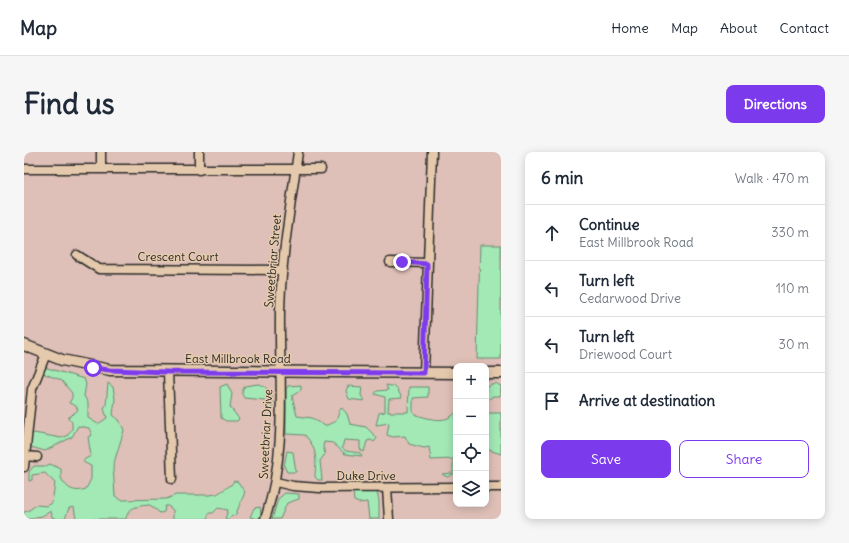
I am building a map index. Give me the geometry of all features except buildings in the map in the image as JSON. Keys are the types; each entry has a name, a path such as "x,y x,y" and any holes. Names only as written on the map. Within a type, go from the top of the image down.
{"main road":[{"name":"East Millbrook Road","path":"24,345 76,364 103,369 168,372 453,373"},
{"path":"489,373 501,373"}],"street":[{"path":"101,152 101,169"},
{"path":"199,152 199,170"},
{"name":"Sweetbriar Street","path":"280,372 280,311 283,270 298,152"},
{"path":"424,373 432,152"},
{"path":"24,169 321,169"},
{"name":"Crescent Court","path":"78,255 98,268 283,270"},
{"path":"390,262 427,264"},
{"path":"24,467 32,389 46,354"},
{"path":"168,372 172,479"},
{"name":"Sweetbriar Drive","path":"265,519 276,482 280,442 280,372"},
{"path":"25,456 37,457"},
{"name":"Duke Drive","path":"276,482 306,487 453,487"},
{"path":"489,487 501,487"},
{"path":"387,488 389,519"}],"green space":[{"path":"480,245 501,245 501,359 477,359"},
{"path":"44,367 84,379 86,384 84,396 88,403 88,418 98,424 107,418 104,408 106,405 108,383 113,387 115,399 113,415 119,420 124,430 113,466 115,496 121,500 166,499 176,495 217,494 231,485 234,481 238,482 245,492 235,516 232,515 229,519 225,519 228,510 218,508 213,513 209,513 207,519 173,519 173,510 168,506 165,506 164,512 160,513 150,505 138,506 132,509 129,511 126,519 76,519 74,507 69,508 65,519 57,519 52,517 51,511 42,516 35,517 34,519 24,519 24,512 36,505 47,506 52,503 55,483 45,473 32,475 32,480 29,481 29,472 34,466 46,466 50,464 61,469 61,478 63,482 71,489 78,491 86,489 91,479 91,466 83,462 91,456 88,437 92,435 89,428 78,426 72,437 45,451 31,447 31,436 34,433 61,438 67,436 72,429 72,422 68,418 78,410 76,406 69,403 72,398 72,393 61,380 45,374 42,370"},
{"path":"495,383 501,386 500,396 493,396 489,399 489,385"},
{"path":"227,384 232,394 230,407 239,419 237,421 226,421 221,418 220,387"},
{"path":"258,384 269,390 271,394 273,402 271,411 267,411 265,400 244,398 243,396 242,392 245,386"},
{"path":"301,385 301,390 292,396 297,416 312,418 325,426 336,421 341,407 347,414 350,424 366,427 377,438 374,442 371,440 367,441 364,452 360,449 360,441 344,440 342,448 346,451 360,453 362,456 345,454 333,443 324,442 323,447 325,454 320,461 322,480 318,480 315,477 315,454 309,440 305,435 286,434 286,389 288,386"},
{"path":"386,385 396,387 402,398 389,399 388,412 408,412 409,387 428,387 428,397 413,398 413,413 437,420 453,415 453,459 431,460 429,447 424,448 409,444 405,436 393,437 387,435 389,423 376,425 379,413 385,412 385,397 375,394 377,391 388,390"},
{"path":"348,386 362,387 361,395 364,401 349,399 346,391"},
{"path":"489,413 501,413 501,454 489,450"},
{"path":"287,451 293,452 296,472 287,472 284,466"},
{"path":"453,473 447,477 442,474"},
{"path":"370,490 377,492 379,501 379,519 369,519 367,502 359,503 354,501 353,492"},
{"path":"285,493 299,494 299,499 287,503 280,519 272,519 278,499"},
{"path":"260,507 261,515 258,519 250,517 254,508"}],"route":[{"path":"93,368 168,372 424,373 427,264 402,262"}]}
